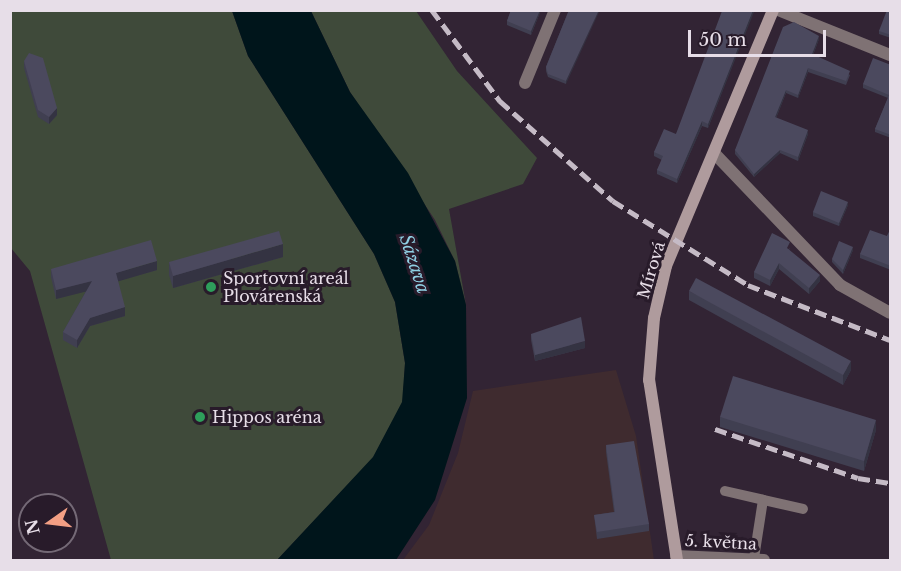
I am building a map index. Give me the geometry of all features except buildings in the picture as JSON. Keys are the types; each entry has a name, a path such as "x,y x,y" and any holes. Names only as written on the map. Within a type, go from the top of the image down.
{"street":[{"path":"525,83 555,10"},
{"name":"Mírová","path":"677,558 649,380 650,346 666,266 715,154 772,10"},
{"path":"778,10 891,56"},
{"path":"715,154 840,285 891,313"},
{"name":"5. května","path":"677,558 759,560"}],"lane":[{"path":"725,491 803,509"},
{"path":"759,560 763,500"}],"shaded area":[{"path":"616,370 636,436 654,560 403,560 429,525 458,453 473,391"}],"green space":[{"name":"Sportovní areál Plovárenská","path":"10,11 232,11 248,56 374,254 395,302 405,363 403,402 373,458 277,560 111,560 30,271 11,248"},
{"path":"311,11 416,11 457,71 537,158 523,184 449,209 466,305 455,261 435,220 350,92"}],"water":[{"name":"Sázava","path":"232,11 311,11 350,92 408,173 455,261 466,305 467,398 435,500 396,560 277,560 373,457 402,402 405,363 395,302 374,254 248,56"}],"railway":[{"path":"432,10 500,101 613,201 748,285 890,340"},
{"path":"715,429 858,478 890,483"}],"place":[{"name":"Sportovní areál Plovárenská","path":"211,287"},
{"name":"Hippos aréna","path":"200,417"}]}
